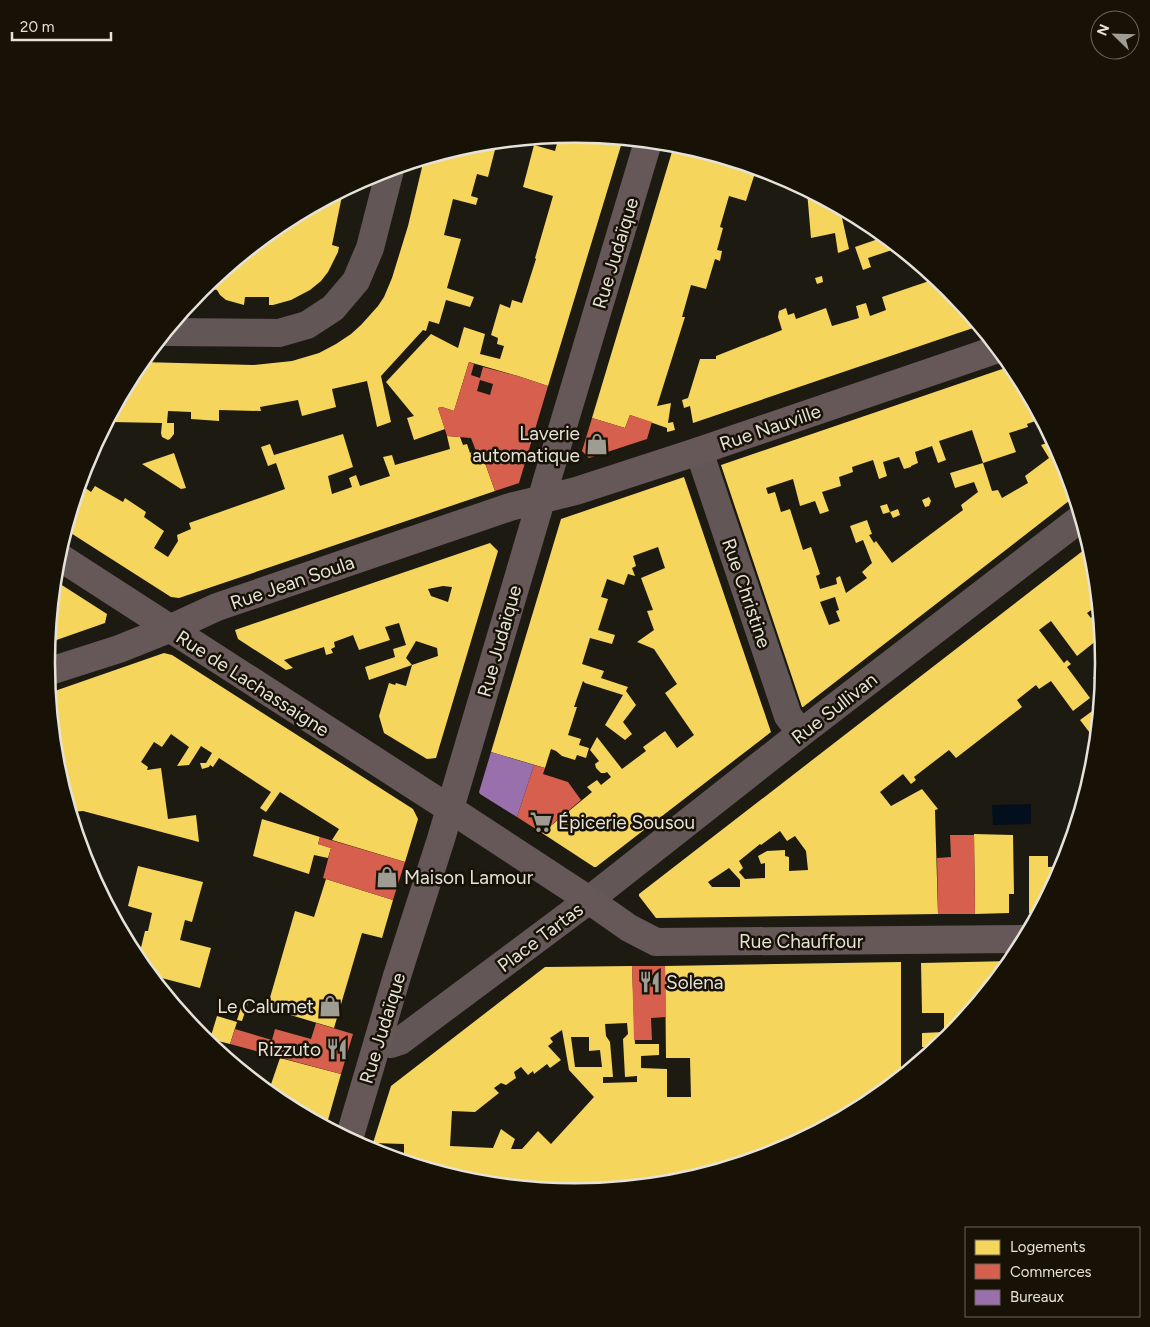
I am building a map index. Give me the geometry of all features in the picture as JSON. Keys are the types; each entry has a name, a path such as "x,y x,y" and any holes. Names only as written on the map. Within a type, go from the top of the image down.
{"street":[{"name":"Rue Judaïque","path":"351,1133 450,809 646,148"},
{"path":"175,332 279,333 308,325 333,308 356,281 370,248 388,179"},
{"name":"Rue Nauville","path":"541,500 576,491 699,451 991,351"},
{"name":"Rue Christine","path":"699,451 788,716 801,733"},
{"name":"Rue Jean Soula","path":"55,669 119,649 218,607 501,510 541,500"},
{"name":"Rue Sullivan","path":"589,900 801,733 1075,523"},
{"name":"Rue de Lachassaigne","path":"65,561 450,809"},
{"name":"Place Tartas","path":"378,1041 391,1044 400,1041 589,900 450,809"},
{"name":"Rue Chauffour","path":"589,900 629,928 656,942 1015,939"}],"water":[{"path":"1031,804 1031,824 993,825 992,805"}],"building: Logements":[{"path":"575,143 621,146 548,386 469,362 454,411 442,407 438,408 445,429 414,440 407,418 414,416 386,382 431,334 458,348 464,327 485,334 480,354 500,359 504,346 497,344 498,338 491,335 500,304 510,308 512,300 522,303 553,196 523,187 534,146 555,151 557,144"},
{"path":"495,150 488,177 477,174 471,196 478,198 476,205 453,199 444,235 461,239 447,288 474,297 470,307 446,300 439,324 429,321 426,331 423,330 381,376 391,422 377,427 367,381 332,389 336,407 302,416 298,400 260,407 261,411 219,410 219,421 191,419 191,412 168,411 167,423 174,423 174,434 168,440 162,437 162,423 115,422 125,403 152,362 253,365 292,361 319,353 351,334 378,306 384,297 408,226 422,167 474,153"},
{"path":"672,152 710,161 754,176 746,201 729,196 720,227 723,228 717,250 722,251 720,261 715,259 706,289 691,285 682,317 685,317 657,406 671,403 668,423 673,422 675,430 667,432 667,428 630,415 625,428 592,418"},
{"path":"808,198 842,217 849,249 838,253 835,233 811,238"},
{"path":"341,199 332,245 339,247 338,252 328,272 310,290 291,300 273,305 269,305 269,297 245,297 244,305 226,300 214,289 258,251 286,231"},
{"path":"876,240 891,250 868,258 871,267 863,270 855,247"},
{"path":"822,276 823,282 817,284 815,278"},
{"path":"927,282 972,328 693,423 690,406 684,408 682,400 688,398 700,359 716,359 716,356 782,330 778,317 779,311 786,308 788,315 794,313 796,319 826,308 832,326 859,318 856,306 866,303 870,316 886,310 882,297"},
{"path":"1003,369 1034,421 1027,424 1028,427 1009,433 1016,452 983,463 992,491 998,490 1002,498 1028,483 1025,476 1049,458 1041,445 1045,444 1069,501 802,707 721,465","holes":["972,430 983,463 950,473 955,488 974,482 978,492 961,505 963,510 892,563 876,541 874,543 869,535 872,534 867,520 850,526 856,543 863,540 872,563 862,572 867,578 846,593 840,576 836,578 837,584 820,589 816,576 820,574 811,547 803,550 790,509 781,512 775,492 768,494 766,488 793,479 800,506 815,501 820,514 829,511 822,492 841,486 839,477 853,472 852,467 873,460 879,479 887,476 883,462 899,457 904,469 911,467 918,463 915,452 932,446 938,463 946,460 939,441","835,597 839,610 836,611 840,621 829,625 820,602"]},
{"path":"343,434 353,467 328,476 332,494 352,487 349,478 356,475 360,486 390,476 383,457 392,455 395,465 450,449 447,436 460,437 463,445 467,444 470,453 480,449 495,491 179,598 171,597 72,534 86,488 91,492 95,486 123,502 125,498 146,512 144,517 164,531 154,548 168,557 178,541 177,535 191,529 189,523 285,489 276,463 268,466 261,447 270,444 274,455"},
{"path":"174,453 186,488 181,489 142,464"},
{"path":"684,477 771,732 594,867 542,833 592,792 587,787 597,780 601,785 611,777 607,772 601,773 596,768 595,764 599,761 590,750 597,737 622,769 646,751 643,747 665,731 677,748 694,735 665,693 677,684 654,649 637,642 654,630 647,611 653,610 641,578 665,568 658,547 633,556 636,566 632,568 635,576 628,574 624,585 607,579 601,597 608,599 598,630 615,635 612,644 590,638 582,664 604,671 601,678 628,687 626,691 636,705 623,722 632,734 625,740 605,725 623,695 583,681 574,707 577,707 568,735 581,739 579,745 589,748 586,758 577,755 575,760 562,756 551,749 545,768 491,752 561,519"},
{"path":"929,497 931,501 929,506 925,507 922,500"},
{"path":"887,504 890,512 883,514 880,506"},
{"path":"898,509 900,515 893,518 890,512"},
{"path":"490,543 498,551 436,758 427,759 384,733 379,716 389,683 406,686 412,665 369,680 365,667 395,657 393,649 406,645 399,623 385,627 390,640 359,650 353,635 334,642 335,647 331,649 333,653 326,655 324,647 284,660 293,668 286,670 238,639 235,630","holes":["443,586 452,587 448,602 431,596 428,589","416,641 437,648 438,656 412,665 406,658"]},
{"path":"1082,551 1092,609 1087,613 1091,618 1093,616 1094,642 1077,656 1051,621 1039,630 1064,663 1067,660 1071,664 1067,667 1090,698 1073,711 1051,681 1039,689 1036,685 1017,700 1022,707 956,758 949,750 914,777 916,780 911,784 903,774 880,792 891,806 922,789 938,809 935,810 938,914 656,918 639,894","holes":["780,831 787,841 795,836 806,851 808,870 789,871 789,857 785,856 785,850 767,851 758,856 761,864 765,863 765,878 745,879 739,872 743,868 739,861","729,868 740,880 740,887 712,887 708,882"]},
{"path":"61,585 107,614 105,623 56,640"},
{"path":"164,653 172,655 413,809 418,819 405,862 332,840 339,829 280,792 266,812 260,808 271,792 219,758 213,767 210,765 202,769 200,763 206,763 212,753 201,746 189,765 177,766 189,747 171,734 162,747 154,742 141,762 148,767 147,770 161,768 168,819 196,815 199,842 83,811 77,811 65,765 59,731 56,691"},
{"path":"1093,711 1091,734 1080,720"},
{"path":"262,819 320,837 318,844 331,848 328,858 314,855 309,874 253,856"},
{"path":"974,834 1013,835 1014,894 1009,894 1009,913 975,914"},
{"path":"1029,856 1048,856 1048,867 1053,867 1029,913"},
{"path":"138,866 203,882 192,922 185,920 180,940 211,948 200,988 160,978 141,948 145,931 148,931 152,913 128,906"},
{"path":"326,879 393,900 382,938 362,933 334,1028 267,1008 295,911 314,917"},
{"path":"1001,961 988,980 944,1030 944,1013 922,1013 921,963"},
{"path":"901,962 901,1068 864,1096 835,1114 774,1144 742,1156 676,1174 643,1179 575,1184 507,1179 474,1174 404,1154 404,1144 373,1143 391,1086 545,967 632,966 635,1044 659,1044 659,1055 641,1056 641,1068 667,1069 667,1097 691,1097 690,1058 666,1058 665,966","holes":["627,1023 628,1034 623,1039 625,1077 637,1076 637,1082 603,1083 603,1077 613,1077 610,1042 606,1036 605,1024","562,1030 569,1070 594,1097 551,1144 538,1131 522,1149 511,1149 515,1139 501,1129 493,1148 450,1146 452,1111 475,1112 499,1093 494,1088 501,1083 506,1085 516,1078 514,1072 521,1067 528,1075 533,1071 534,1074 547,1064 550,1068 561,1060 548,1046 553,1042 550,1038","571,1037 589,1037 589,1051 600,1050 602,1067 575,1067"]},
{"path":"243,1001 248,1003 242,1021 237,1020"},
{"path":"217,1016 237,1022 230,1044 218,1041 211,1035"},
{"path":"942,1032 926,1047 922,1047 922,1033"},
{"path":"280,1058 341,1074 328,1121 271,1085"}],"building: Commerces":[{"path":"469,362 474,364 471,375 480,378 483,367 548,386 519,483 495,491 480,449 476,451 471,438 447,436 438,408 442,407 454,411","holes":["480,380 493,384 490,395 477,391"]},
{"path":"630,415 652,422 647,439 589,458 582,451 592,418 625,428"},
{"path":"534,765 545,768 543,774 568,782 581,800 542,833 517,817"},
{"path":"950,835 974,835 975,914 938,914 937,858 951,857"},
{"path":"320,837 405,862 393,900 323,878 331,848 318,844"},
{"path":"632,966 665,966 666,1017 651,1018 652,1040 634,1040"},
{"path":"316,1023 353,1034 341,1074 230,1044 235,1029 272,1040 275,1029 311,1039"}],"building: Bureaux":[{"path":"491,752 534,765 517,817 479,792"}],"place":[{"name":"Laverie automatique","path":"597,444"},
{"name":"Épicerie Sousou","path":"541,822"},
{"name":"Maison Lamour","path":"387,877"},
{"name":"Solena","path":"650,982"},
{"name":"Le Calumet","path":"330,1006"},
{"name":"Rizzuto","path":"337,1049"}]}
